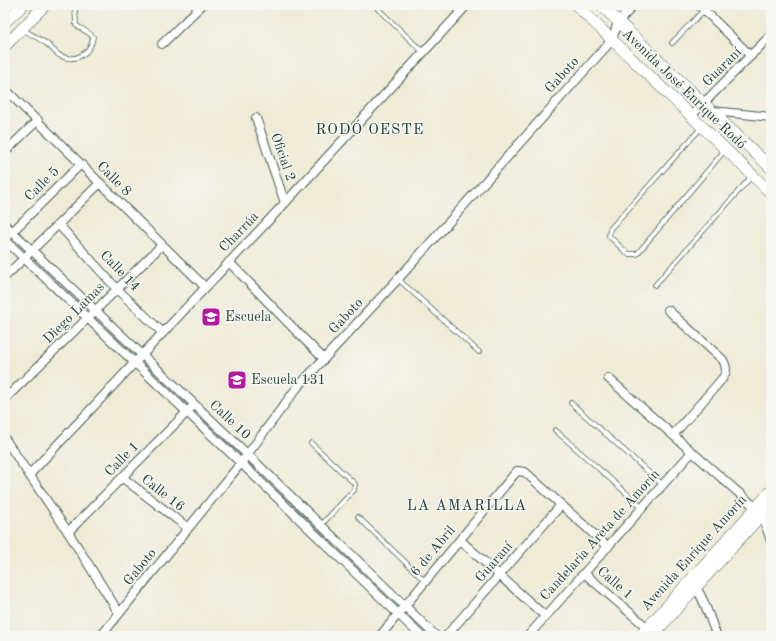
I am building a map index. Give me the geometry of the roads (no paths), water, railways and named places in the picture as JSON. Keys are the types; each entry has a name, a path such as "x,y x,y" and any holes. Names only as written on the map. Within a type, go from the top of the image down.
{"street":[{"path":"7,17 23,5"},
{"path":"5,46 45,5"},
{"path":"162,44 202,5"},
{"name":"Charrúa","path":"28,475 135,364 467,5"},
{"name":"Avenida José Enrique Rodó","path":"576,5 771,194"},
{"name":"Avenida José Enrique Rodó","path":"601,5 771,168"},
{"path":"618,22 634,5"},
{"path":"702,8 751,56"},
{"name":"Gaboto","path":"101,636 241,463 296,389 398,279 612,40 618,22"},
{"name":"Guaraní","path":"691,116 771,35"},
{"name":"Calle 8","path":"5,89 205,287"},
{"path":"713,111 771,117"},
{"name":"Oficial 2","path":"256,118 285,203"},
{"path":"5,152 38,120"},
{"name":"Calle 5","path":"5,240 81,164"},
{"path":"5,277 59,226 100,184"},
{"name":"Calle 10","path":"5,225 247,454 404,607 436,636"},
{"name":"Calle 14","path":"59,226 117,289 163,333"},
{"name":"Calle 10","path":"5,240 421,636"},
{"name":"Diego Lamas","path":"5,399 162,245"},
{"path":"229,262 324,359"},
{"path":"668,310 723,360 726,366 726,373 722,379 673,435"},
{"path":"608,378 759,511 771,541"},
{"name":"Calle 1","path":"68,532 123,478 194,404"},
{"path":"5,439 68,532 119,613"},
{"name":"Candelaria Areta de Amorín","path":"528,636 692,452"},
{"name":"6 de Abril","path":"380,636 517,470 525,472 561,505"},
{"name":"Calle 16","path":"123,478 188,528"},
{"name":"Avenida Enrique Amorín","path":"640,636 651,632 759,511 771,491"},
{"name":"Avenida Enrique Amorín","path":"759,511 771,504"},
{"path":"561,505 608,547"},
{"name":"Guaraní","path":"446,636 561,505"},
{"path":"460,540 545,616"},
{"name":"Calle 1","path":"584,573 651,632"},
{"path":"693,585 717,636"}],"lane":[{"path":"22,29 46,43 60,56 70,58 83,55 92,44 92,37 88,32 76,25 75,5"},
{"path":"672,44 702,8"},
{"path":"378,9 424,53"},
{"path":"702,127 610,229 609,236 614,241 628,254 637,254 726,150"},
{"path":"655,285 752,175"},
{"path":"398,279 479,352"},
{"path":"571,403 663,485"},
{"path":"555,430 642,508"},
{"path":"311,443 355,484 354,490 321,525"},
{"path":"358,517 425,582"}],"place":[{"name":"Escuela","path":"211,317"},
{"name":"Escuela 131","path":"237,380"}],"district":[{"name":"RODÓ OESTE","path":"370,130"},
{"name":"LA AMARILLA","path":"467,506"}]}
